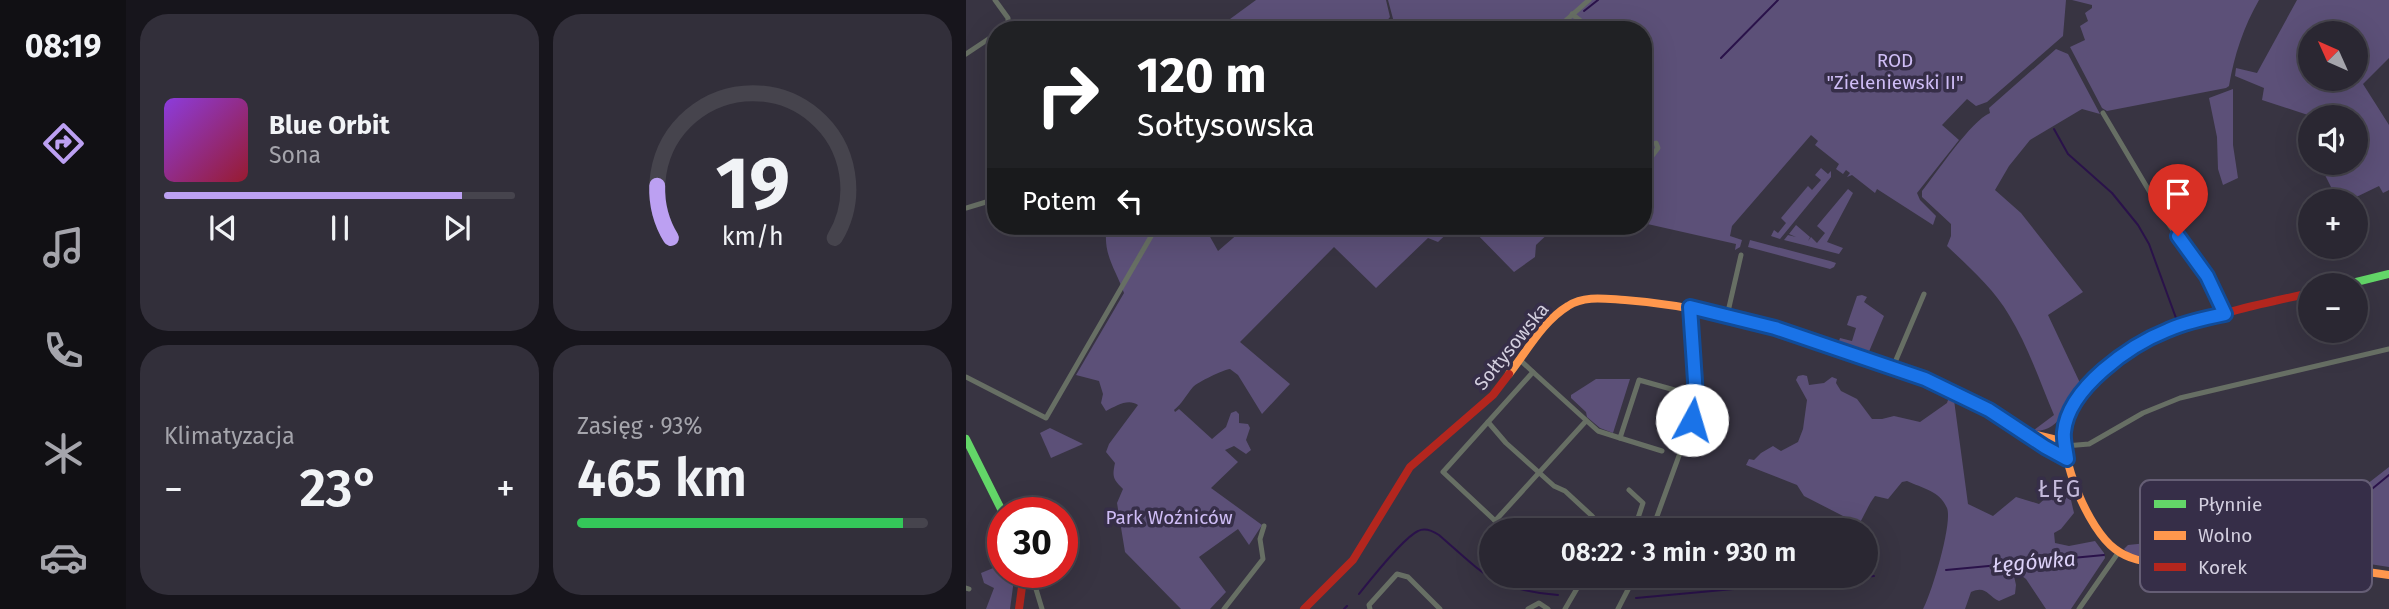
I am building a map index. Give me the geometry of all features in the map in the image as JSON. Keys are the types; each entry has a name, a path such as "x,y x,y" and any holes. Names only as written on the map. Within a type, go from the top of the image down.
{"street":[{"path":"995,0 1009,21"},
{"path":"1565,21 1589,0"},
{"path":"1572,14 1581,21"},
{"path":"966,54 987,40"},
{"path":"2103,113 2171,226 2207,276 2225,314"},
{"path":"1652,154 1658,147 1656,143"},
{"path":"966,208 987,201"},
{"path":"966,377 1046,418 1152,235"},
{"path":"1727,316 1741,255"},
{"path":"2368,279 2389,274"},
{"path":"1894,367 1924,294"},
{"path":"2140,561 2118,553 2103,540 2090,520 2067,459 2064,434 2066,423 2084,389 2102,371 2133,348 2166,330 2200,319 2298,296"},
{"name":"Sołtysowska","path":"1304,609 1353,560 1410,467 1480,409 1552,317 1579,300 1606,297 1690,307 1775,328 1894,367 1964,396 2067,459"},
{"path":"1656,518 1692,420 1696,396 1690,307"},
{"path":"2065,446 2079,447 2099,440 2143,413 2179,398 2389,349"},
{"path":"1519,359 1598,431 1662,451"},
{"path":"1491,518 1443,472 1533,372"},
{"path":"1620,438 1639,380 1696,396"},
{"path":"1497,518 1586,421"},
{"path":"1488,422 1506,443 1594,518"},
{"path":"2047,437 2066,423"},
{"name":"Sołtysowska","path":"2022,431 2058,440 2065,446"},
{"path":"966,439 995,497"},
{"path":"1629,490 1643,503 1638,518"},
{"path":"1224,609 1263,559 1260,544 1264,526"},
{"path":"2079,609 2118,553"},
{"path":"1370,609 1369,605 1396,575 1408,577 1440,609"},
{"path":"1019,609 1022,588"},
{"path":"1035,588 1042,609"},
{"path":"1565,609 1577,588"},
{"path":"1618,609 1629,588"},
{"path":"1528,609 1539,603 1548,609"}],"green space":[{"path":"1256,0 1386,0 1390,17 1387,21 1227,21"},
{"name":"ROD \"Zieleniewski II\"","path":"1388,0 2066,0 2063,36 1987,102 1976,106 1967,99 1942,125 1959,140 1917,193 1920,200 1936,216 1933,225 1877,189 1875,193 1852,175 1847,177 1850,173 1846,170 1843,174 1836,169 1839,164 1815,145 1818,141 1811,135 1732,226 1730,236 1742,240 1740,247 1735,250 1736,244 1652,225 1652,21 1394,21"},
{"path":"2072,0 2259,0 2240,41 2229,86 2107,111 2102,108 2070,47 2085,40 2080,26 2088,21 2085,13 2092,5"},
{"path":"2297,0 2389,0 2389,58 2368,79 2368,21 2298,21 2298,91 2367,91 2389,125 2389,190 2383,193 2379,186 2368,191 2368,189 2332,189 2325,175 2368,175 2368,105 2298,105 2298,112 2262,100 2264,88 2235,76 2236,68 2257,73"},
{"path":"2056,49 2068,54 2100,114 2082,109 2030,140 2009,166 1995,190 2021,213 2083,292 2048,315 2081,385 2058,421 2036,431 2034,430 2054,415 2022,339 1996,296 1947,246 1951,236 1951,224 1922,197 1922,191 1964,136 1990,113 1989,108"},
{"path":"2233,89 2233,145 2238,178 2223,185 2218,169 2217,137 2209,98"},
{"path":"1821,168 1828,174 1831,171 1831,177 1780,239 1771,236 1774,230 1778,233 1786,223 1781,218 1808,186 1812,190 1821,180 1815,175"},
{"path":"1848,189 1853,193 1827,242 1843,248 1839,254 1784,240 1788,235 1796,237 1789,234 1796,225 1810,237 1808,241 1811,237 1817,243 1825,233 1817,226"},
{"name":"Park Woźniców","path":"1209,235 1218,251 1237,235 1445,235 1438,242 1428,238 1376,288 1334,247 1240,342 1290,384 1262,414 1238,375 1230,369 1196,385 1174,410 1175,412 1179,409 1212,439 1226,427 1231,413 1236,411 1239,414 1239,423 1248,424 1250,428 1246,440 1251,450 1246,454 1234,446 1225,450 1238,462 1211,488 1262,525 1249,545 1238,529 1199,557 1226,592 1210,609 1181,609 1125,552 1117,503 1123,489 1114,477 1115,463 1106,452 1138,405 1126,403 1106,411 1101,403 1103,394 1099,381 1076,375 1124,293 1110,260 1106,236"},
{"path":"1478,235 1547,235 1536,245 1535,257 1514,272"},
{"path":"1750,240 1836,263 1830,269 1748,247"},
{"path":"1857,296 1867,297 1864,302 1884,316 1868,354 1838,344 1840,338 1852,341 1856,328 1847,325"},
{"path":"1798,376 1807,376 1809,385 1824,383 1832,377 1837,379 1836,383 1841,391 1857,399 1872,419 1894,416 1920,422 1947,403 1949,397 1954,400 1968,504 1993,516 2016,497 2039,504 2050,494 2061,504 2066,497 2071,500 2074,513 2061,529 2054,533 2055,543 2069,546 2095,541 2104,553 2105,558 2071,609 2046,609 2026,579 2018,573 2014,576 2015,594 1999,601 1984,590 1976,590 1971,592 1965,609 1923,609 1936,575 1947,528 1947,508 1940,498 1924,488 1907,481 1902,482 1888,499 1875,496 1862,518 1845,518 1804,496 1797,485 1746,465 1749,459 1754,460 1773,446 1781,451 1798,442 1803,429 1807,400 1796,380"},
{"path":"1596,379 1630,379 1613,433 1600,428 1571,398 1571,395"},
{"path":"1050,428 1083,444 1051,458 1040,433"},
{"path":"2389,467 2389,567 2372,564 2372,480"},
{"path":"2140,544 2140,557 2124,549 2128,545"},
{"path":"987,571 987,584 984,583 981,573"},
{"path":"994,588 1013,588 1010,609 986,609"}],"waterway":[{"path":"1584,11 1598,0"},
{"path":"1721,58 1778,0"},
{"path":"2054,129 2068,154 2112,193 2138,225 2149,244 2176,318"},
{"name":"Łęgówka","path":"2372,489 2389,475"},
{"name":"Łęgówka","path":"1359,594 1404,542 1423,529 1439,535 1480,570 1504,584 1558,595"},
{"name":"Łęgówka","path":"1946,570 2104,555"},
{"name":"Łęgówka","path":"1636,598 1744,588"},
{"name":"Łęgówka","path":"1344,609 1347,606"}],"traffic: fast":[{"path":"2368,279 2389,274"},
{"path":"1838,349 1950,389 2067,459"},
{"path":"966,439 995,497"}],"traffic: slow":[{"path":"1509,374 1536,337 1559,312 1588,299 1653,303 1706,312 1838,349"},
{"path":"2065,426 2066,456 2086,510 2095,526 2115,549 2140,560"},
{"path":"2029,433 2057,440 2065,446"},
{"path":"2372,573 2389,575"}],"traffic: jam":[{"path":"2065,426 2079,397 2090,385 2149,342 2200,321 2298,296"},
{"path":"1304,609 1353,560 1410,467 1493,395 1509,374"},
{"path":"1019,609 1022,588"}],"district":[{"name":"ŁĘG","path":"2060,489"}],"route":[{"path":"1692,420 1696,396 1690,307 1775,328 1925,379 1989,410 2050,451 2067,459 2064,434 2070,412 2084,389 2102,371 2133,348 2166,330 2225,314 2207,276 2178,236"}]}
